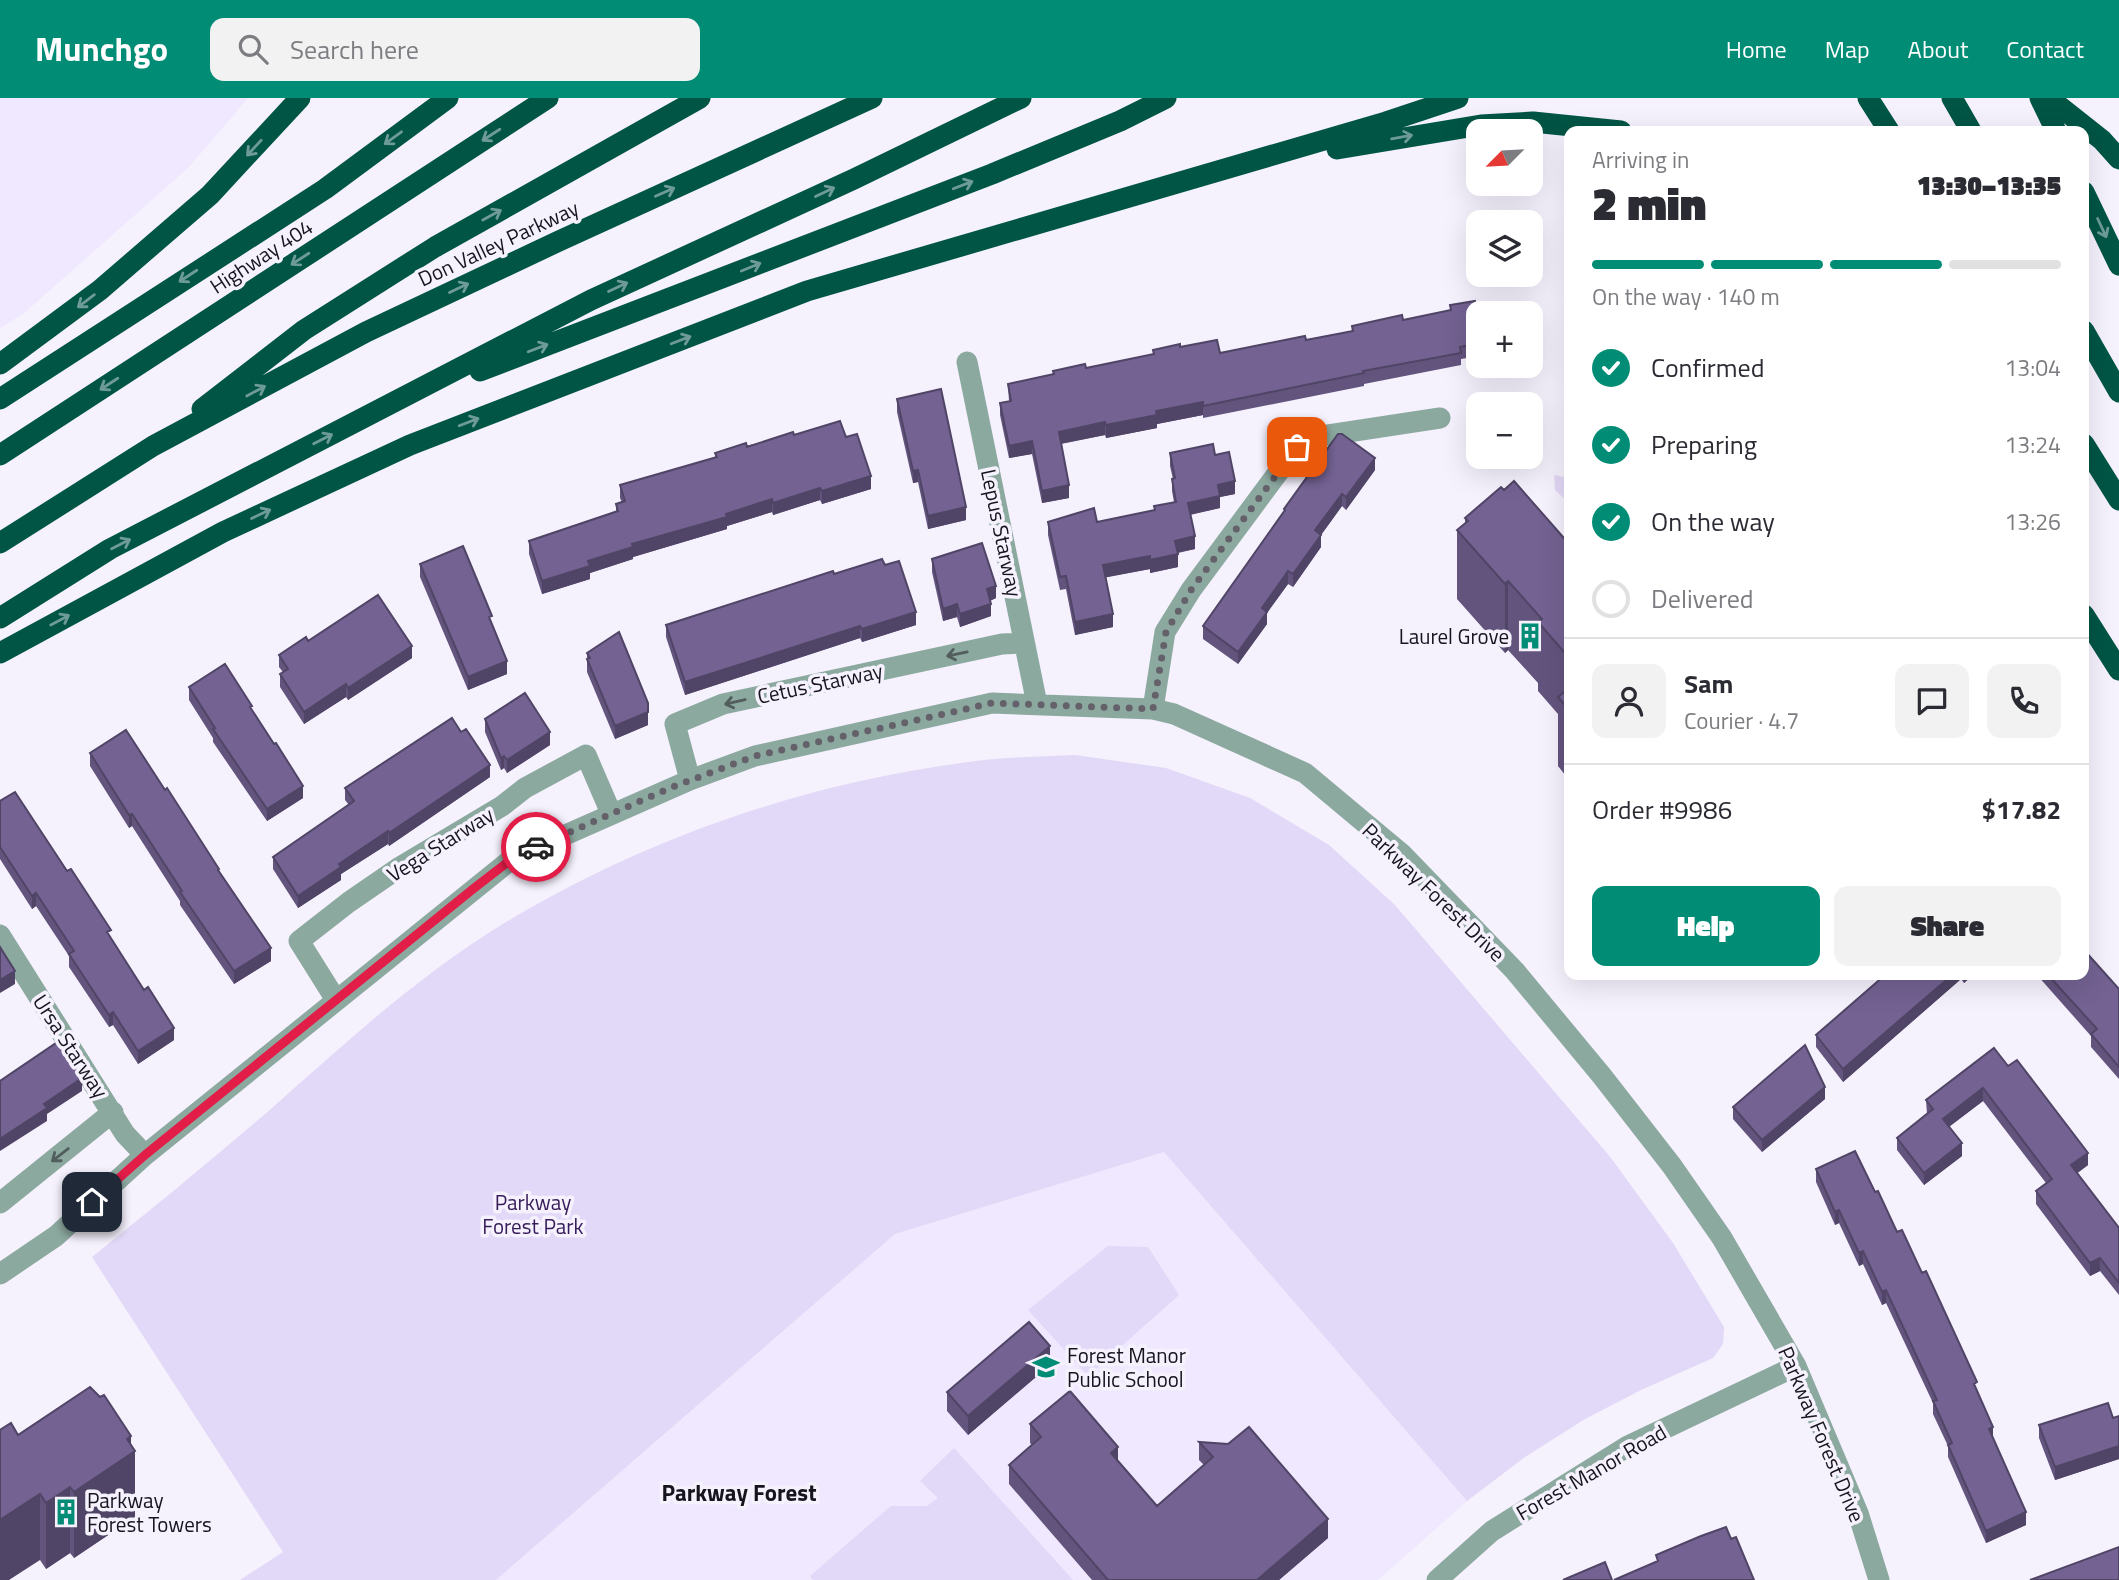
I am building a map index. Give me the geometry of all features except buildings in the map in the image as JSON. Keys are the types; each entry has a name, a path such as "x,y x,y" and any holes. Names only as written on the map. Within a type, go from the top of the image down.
{"highway":[{"path":"0,364 100,290 210,195 300,98"},
{"name":"Highway 404","path":"0,399 325,189 448,98"},
{"name":"Highway 404","path":"0,455 548,98"},
{"path":"0,543 153,446 304,330 435,247 700,98"},
{"name":"Don Valley Parkway","path":"153,446 366,332 872,98"},
{"path":"0,618 110,549 591,300 854,179 1021,98"},
{"path":"383,407 992,174 1119,121 1166,98"},
{"path":"0,653 223,532 410,445 807,291 1386,122 1458,98"},
{"path":"1868,98 1886,126"},
{"path":"1952,98 1968,126"},
{"path":"2040,98 2054,126"},
{"path":"2049,98 2084,126"},
{"path":"1215,172 1398,137 1481,125 1533,122 1572,126"},
{"path":"2089,130 2119,159"},
{"path":"2089,202 2119,265"},
{"path":"2089,340 2119,392"},
{"path":"2089,452 2119,500"},
{"path":"2089,623 2119,670"}],"street":[{"name":"Lepus Starway","path":"967,362 1037,704"},
{"path":"1153,709 1166,632 1191,590 1297,447 1315,437 1440,418"},
{"name":"Cetus Starway","path":"690,780 675,724 723,704 1002,644 1024,643"},
{"name":"Parkway Forest Drive","path":"0,1273 56,1236 145,1155 513,858 611,813 755,756 992,703 1153,709 1174,714 1305,773 1402,854 1515,971 1648,1136 1722,1238 1796,1366 1858,1513 1878,1580"},
{"name":"Vega Starway","path":"336,1000 299,940 400,867 502,806 525,788 586,755 611,813"},
{"name":"Ursa Starway","path":"0,935 125,1134 145,1155"},
{"path":"0,1203 113,1112"},
{"name":"Forest Manor Road","path":"1437,1580 1492,1531 1628,1446 1796,1366"}],"shaded area":[{"path":"0,98 248,98 189,167 23,314 0,328"},
{"name":"Forest Manor Public School","path":"1164,1152 1467,1501 1378,1580 496,1580 895,1234"}],"green space":[{"path":"1554,475 1564,477 1564,498 1555,490"},
{"name":"Parkway Forest Park","path":"1075,755 1166,768 1250,798 1329,845 1395,905 1611,1158 1673,1243 1724,1327 1723,1344 1713,1358 1585,1419 1525,1457 1467,1501 1164,1152 895,1234 496,1580 240,1580 283,1552 92,1257 228,1146 409,990 498,927 552,896 663,843 780,802 900,773 961,763"},
{"path":"1108,1246 1148,1247 1179,1295 1088,1376 1028,1310"},
{"path":"954,1448 1073,1580 813,1580 810,1576 891,1506 927,1506 938,1498 920,1481"}],"way so far":[{"path":"536,847 670,788 755,756 992,703 1153,709 1160,654 1166,632 1191,590 1297,447"}],"place":[{"name":"Laurel Grove","path":"1530,636"},
{"name":"Forest Manor Public School","path":"1046,1367"},
{"name":"Parkway Forest Towers","path":"66,1512"}],"district":[{"name":"Parkway Forest","path":"739,1492"}],"route":[{"path":"92,1202 145,1155 473,889 513,858 536,847"}]}
